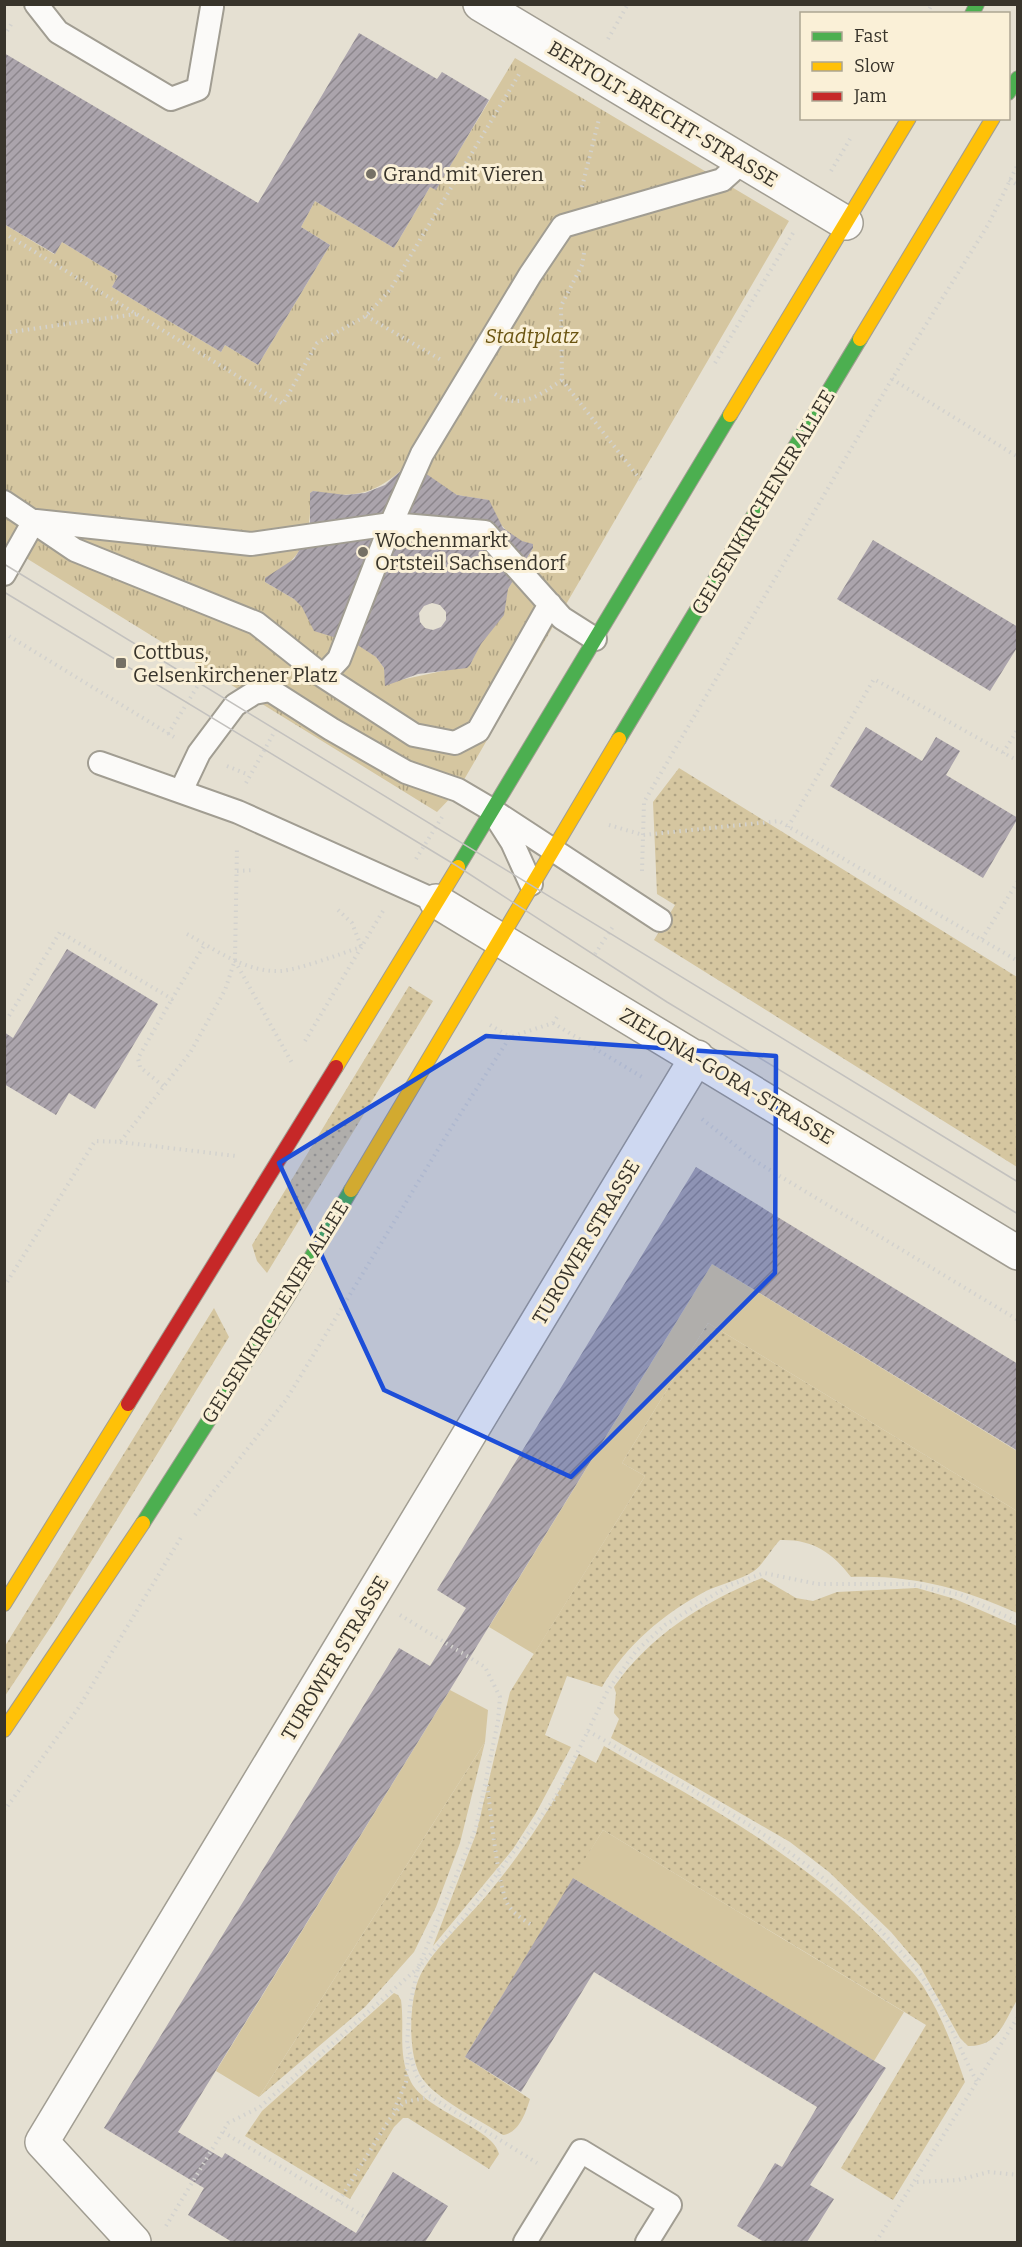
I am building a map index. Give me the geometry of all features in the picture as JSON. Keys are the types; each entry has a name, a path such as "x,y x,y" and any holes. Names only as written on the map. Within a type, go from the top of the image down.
{"main road":[{"path":"4,1604 492,810 908,120"},
{"name":"GELSENKIRCHENER ALLEE","path":"4,1730 157,1502 290,1293 531,884 992,120"}],"street":[{"name":"BERTOLT-BRECHT-STRASSE","path":"480,4 846,223"},
{"name":"ZIELONA-GORA-STRASSE","path":"436,901 577,984 1017,1253"},
{"name":"TUROWER STRASSE","path":"148,2238 42,2142 697,1057"}],"lane":[{"path":"36,4 58,32 171,99 198,89 211,5"},
{"path":"323,676 339,659 391,524 422,454 530,275 563,226 578,224 722,180 742,162"},
{"path":"4,502 75,550 256,623 323,676 414,735 455,743 478,731 550,604"},
{"path":"34,521 251,544 391,524 485,532 562,618 595,639"},
{"path":"4,574 34,521"},
{"path":"181,791 199,753 235,705 254,693 270,690 331,729 406,772 458,790 492,810 660,920"},
{"path":"100,763 237,812 436,901"},
{"path":"492,810 512,842 531,884"},
{"path":"525,2242 581,2151 670,2205 647,2242"}],"path":[{"path":"4,233 283,404 317,343 366,316 390,290 539,41"},
{"path":"600,115 578,202 578,224 585,240 582,265 561,306 562,380 643,483"},
{"path":"812,202 851,137"},
{"path":"191,1520 286,1400 448,1133 510,1037 553,1023 642,880 644,802 892,380 988,225 1017,164"},
{"path":"1009,180 1017,185"},
{"path":"4,333 136,314"},
{"path":"366,316 501,398 529,401 562,380"},
{"path":"892,380 1017,457"},
{"path":"4,633 199,753 249,775 281,721"},
{"path":"168,734 210,666"},
{"path":"788,827 874,679 1017,761"},
{"path":"1003,753 1017,729"},
{"path":"187,934 235,960 257,968 281,971 362,947 458,790"},
{"path":"120,1142 190,1053 225,990 235,960 237,812"},
{"path":"616,829 643,835 779,821 1017,962"},
{"path":"237,871 255,870"},
{"path":"981,940 1017,881"},
{"path":"338,910 352,923 362,947"},
{"path":"4,1013 9,1016 60,932 172,999"},
{"path":"163,1086 140,1067 138,1058 205,944"},
{"path":"235,960 292,1063"},
{"path":"553,1023 673,1096 755,1161 1017,1320"},
{"path":"4,1287 96,1141 236,1156"},
{"path":"324,1323 331,1326"},
{"path":"4,1811 79,1707 186,1530"},
{"path":"148,2238 228,2123 260,2107 418,1968 465,1916 555,1798 608,1690 636,1651 665,1625 730,1585 764,1573 817,1584 910,1584 961,1595 1017,1622"},
{"path":"372,1597 485,1666 500,1696 498,1721 477,1828 418,1968 410,2005 406,2082 392,2117"},
{"path":"588,1731 796,1854 846,1895 898,1949 930,1988 977,2082"},
{"path":"486,1781 500,1870 508,1904 518,1916 533,1926"},
{"path":"876,2242 916,2182 1017,2017"},
{"path":"409,2048 416,2075 431,2097 563,2180"},
{"path":"339,2201 392,2117 404,2103 431,2097"},
{"path":"223,2132 365,2217"},
{"path":"916,2182 958,2180 989,2172 1017,2175"}],"highlighted area":[{"path":"486,1036 776,1056 775,1273 571,1477 384,1390 279,1163"}],"green space":[{"name":"Stadtplatz","path":"515,58 789,221 458,790 437,812 5,545 4,224 54,254 62,242 118,276 112,287 221,352 225,345 258,365 330,245 301,227 315,201 394,248 430,187 436,189","holes":["405,467 457,495 488,500 504,528 517,539 532,544 533,548 508,589 470,665 396,681 386,679 384,668 376,657 294,599 265,582 265,578 289,563 303,544 309,521 310,493 313,491 340,495 363,492 383,484"]},
{"path":"679,768 1017,977 1017,1167 654,940 675,905 657,894 653,802"},
{"path":"409,986 433,1001 267,1273 257,1261 252,1245"},
{"path":"712,1264 1017,1451 1017,1511 708,1323 622,1463 645,1476 534,1654 489,1627"},
{"path":"214,1308 229,1337 54,1622 5,1696 5,1646"},
{"path":"708,1323 1017,1511 1017,1613 937,1585 896,1578 851,1577 829,1554 820,1549 802,1542 780,1540 754,1571 706,1591 661,1620 634,1644 602,1687 567,1676 545,1735 571,1747 536,1813 513,1849 433,1946 476,1834 510,1692 645,1476 622,1463"},
{"path":"762,1578 796,1598 813,1601 837,1592 917,1588 955,1599 1017,1626 1017,2000 998,2032 986,2042 968,2046 960,2038 920,1966 891,1932 829,1872 790,1842 611,1738 619,1719 614,1713 616,1693 614,1687 644,1651 699,1609"},
{"path":"450,1690 488,1710 485,1742 259,2097 216,2071"},
{"path":"485,1742 460,1843 436,1907 414,1952 365,2007 259,2097"},
{"path":"604,1746 717,1811 824,1885 887,1944 923,1986 947,2033 965,2082 893,2200 841,2168 926,2025 603,1830 465,2057 530,2099 518,2126 503,2135 448,2102 422,2078 414,2056 411,2027 416,1986 420,1976 441,1945 487,1895 526,1844 579,1754 596,1763"},
{"path":"603,1830 904,2012 874,2061 573,1878"},
{"path":"394,1993 401,2000 404,2062 411,2082 431,2102 486,2136 495,2145 499,2154 489,2169 408,2118 403,2118 394,2127 350,2199 245,2136 262,2111"}],"building":[{"path":"359,33 437,79 442,72 489,100 436,190 430,187 394,248 315,201 301,227 330,245 258,365 225,345 221,352 112,287 118,276 62,242 55,254 4,224 4,53 258,203"},
{"path":"405,467 425,473 457,495 489,500 503,528 522,541 533,544 533,548 508,589 504,615 481,644 467,668 418,674 385,686 384,668 376,657 356,644 314,631 302,607 294,599 265,582 265,578 294,559 305,541 310,528 310,493 313,491 346,495 365,493 385,485","holes":["432,603 440,605 446,612 446,620 441,627 433,630 425,628 420,622 419,613 424,606"]},
{"path":"873,540 1018,627 1018,646 990,691 837,599"},
{"path":"866,727 922,761 936,737 960,751 946,775 1018,818 983,878 830,786"},
{"path":"67,949 158,1004 95,1109 69,1093 56,1115 4,1084 4,1032 13,1038"},
{"path":"696,1167 1018,1364 1018,1451 712,1264 178,2132 222,2158 225,2153 356,2233 393,2172 448,2206 425,2242 232,2242 188,2215 204,2188 104,2128 399,1648 430,1666 466,1608 437,1590"},
{"path":"573,1878 886,2068 810,2185 834,2199 807,2242 764,2242 737,2226 775,2163 782,2167 817,2107 594,1972 521,2092 465,2057"}],"tram line":[{"path":"4,564 1018,1182"},
{"path":"4,592 457,866 667,1002 1018,1214"}],"traffic: fast":[{"path":"973,12 977,4"},
{"path":"1010,90 1018,78"},
{"path":"619,739 860,339"},
{"path":"458,867 730,415"},
{"path":"143,1523 290,1293 351,1190"}],"traffic: slow":[{"path":"730,415 908,120"},
{"path":"860,339 992,120"},
{"path":"351,1190 619,739"},
{"path":"336,1067 458,867"},
{"path":"4,1604 128,1404"},
{"path":"4,1730 143,1523"}],"traffic: jam":[{"path":"128,1404 336,1067"}],"place":[{"name":"Grand mit Vieren","path":"371,174"},
{"name":"Wochenmarkt Ortsteil Sachsendorf","path":"363,552"},
{"name":"Cottbus, Gelsenkirchener Platz","path":"121,663"}]}
